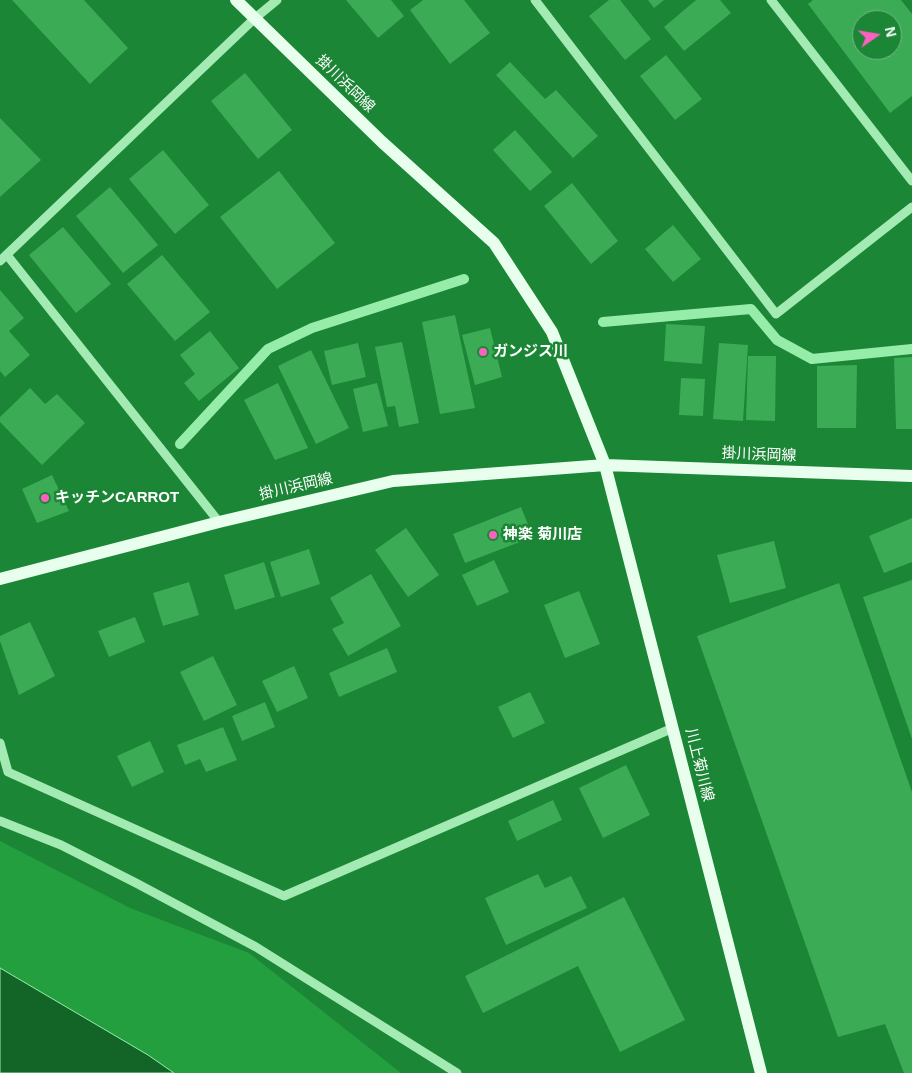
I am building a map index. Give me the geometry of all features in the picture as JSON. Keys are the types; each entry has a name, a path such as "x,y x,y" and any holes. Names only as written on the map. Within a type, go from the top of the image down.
{"main road":[{"name":"掛川浜岡線","path":"236,0 382,142 494,244 552,332 606,465"},
{"name":"掛川浜岡線","path":"0,579 219,522 393,481 606,465 912,476"},
{"name":"川上菊川線","path":"606,465 761,1073"}],"street":[{"path":"219,522 3,258 254,19 277,0"},
{"path":"535,0 776,314 912,207"},
{"path":"770,0 912,181"},
{"path":"0,743 8,772 284,896 673,728"},
{"path":"0,821 86,858 256,947 457,1073"}],"shaded area":[{"path":"0,841 130,908 249,953 401,1073 0,1073"},
{"path":"0,968 148,1055 174,1073 0,1073"}],"building":[{"path":"12,0 84,0 128,48 90,84"},
{"path":"346,0 391,0 404,16 378,38"},
{"path":"423,0 464,0 490,33 450,64 410,10"},
{"path":"609,0 620,0 651,39 625,60 589,16"},
{"path":"648,0 664,0 654,8"},
{"path":"696,0 720,0 731,13 684,51 664,27"},
{"path":"813,0 901,0 912,14 912,96 890,113 808,4"},
{"path":"666,55 702,99 675,120 640,76"},
{"path":"510,62 545,99 556,90 598,136 573,158 496,75"},
{"path":"245,73 292,130 258,159 211,101"},
{"path":"0,118 41,160 0,197"},
{"path":"515,130 552,172 530,191 493,150"},
{"path":"163,150 209,205 175,234 129,179"},
{"path":"279,171 335,243 277,289 220,217"},
{"path":"572,183 618,241 591,264 544,206"},
{"path":"110,187 158,245 123,273 76,216"},
{"path":"673,225 701,259 673,282 645,249"},
{"path":"63,227 111,284 76,313 29,255"},
{"path":"162,255 210,312 175,341 127,284"},
{"path":"0,290 24,318 9,331 30,355 5,377 0,371"},
{"path":"455,315 475,408 440,414 422,322"},
{"path":"666,324 705,326 702,364 664,361"},
{"path":"490,328 502,377 475,385 462,335"},
{"path":"210,331 239,368 199,401 184,383 195,374 180,355"},
{"path":"402,342 419,423 399,427 395,406 387,407 375,347"},
{"path":"358,343 366,377 332,385 324,351"},
{"path":"719,343 748,345 743,421 713,419"},
{"path":"311,350 349,428 316,444 278,366"},
{"path":"748,356 776,356 775,421 746,420"},
{"path":"912,357 912,429 896,429 894,358"},
{"path":"857,365 856,428 817,428 817,366"},
{"path":"681,378 705,379 703,416 679,415"},
{"path":"278,383 308,448 275,460 244,400"},
{"path":"377,383 388,426 363,432 353,389"},
{"path":"30,388 45,404 57,394 85,423 42,465 0,422 0,417"},
{"path":"52,475 69,511 37,523 22,489"},
{"path":"521,507 533,537 465,563 453,534"},
{"path":"912,518 912,562 884,573 869,536"},
{"path":"406,528 439,575 408,597 375,550"},
{"path":"774,541 786,588 730,603 717,555"},
{"path":"309,549 320,584 281,597 270,562"},
{"path":"494,560 509,592 477,606 462,575"},
{"path":"264,562 275,597 235,610 224,575"},
{"path":"371,574 401,626 348,656 332,629 344,623 330,598"},
{"path":"912,580 912,739 863,597"},
{"path":"189,582 199,615 163,626 153,593"},
{"path":"839,583 912,792 912,1073 904,1073 885,1024 838,1037 697,636"},
{"path":"579,591 600,644 565,658 544,605"},
{"path":"135,617 145,642 109,657 98,631"},
{"path":"30,622 55,676 19,695 0,641 0,636"},
{"path":"387,648 397,672 339,697 329,673"},
{"path":"213,656 237,705 204,721 180,672"},
{"path":"294,666 308,698 277,712 262,681"},
{"path":"530,692 545,723 513,738 498,707"},
{"path":"265,702 275,727 242,741 232,716"},
{"path":"223,727 237,760 206,772 200,759 185,765 177,745"},
{"path":"150,741 164,772 132,787 117,756"},
{"path":"626,765 650,815 603,838 579,788"},
{"path":"553,800 562,820 517,841 508,821"},
{"path":"538,874 545,888 571,876 587,908 506,945 485,898"},
{"path":"624,897 685,1020 620,1052 578,966 483,1013 465,976"}],"waterway":[{"path":"180,444 268,349 312,328 464,279"},
{"path":"603,322 751,309 777,340 812,359 912,349"}],"place":[{"name":"ガンジス川","path":"483,352"},
{"name":"キッチンCARROT","path":"45,498"},
{"name":"神楽 菊川店","path":"493,535"}]}
